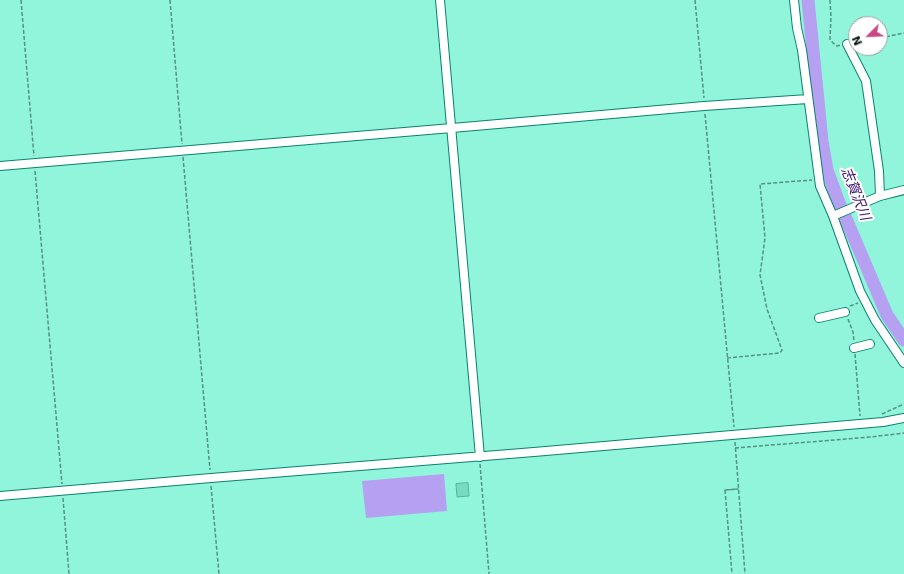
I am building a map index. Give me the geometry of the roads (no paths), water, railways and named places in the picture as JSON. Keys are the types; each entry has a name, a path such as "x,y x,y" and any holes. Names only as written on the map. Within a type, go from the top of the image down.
{"street":[{"path":"440,0 480,456"},
{"path":"794,0 820,186 860,291 875,320 904,363"},
{"path":"847,44 866,81 879,171 880,196"},
{"path":"0,166 808,98"},
{"path":"832,216 880,196 904,190"},
{"path":"819,318 845,312"},
{"path":"854,348 870,344"},
{"path":"0,496 734,435 883,422 904,418"}],"waterway":[{"name":"志賀沢川","path":"808,0 822,141 827,170 838,200 887,315 904,340"}]}
